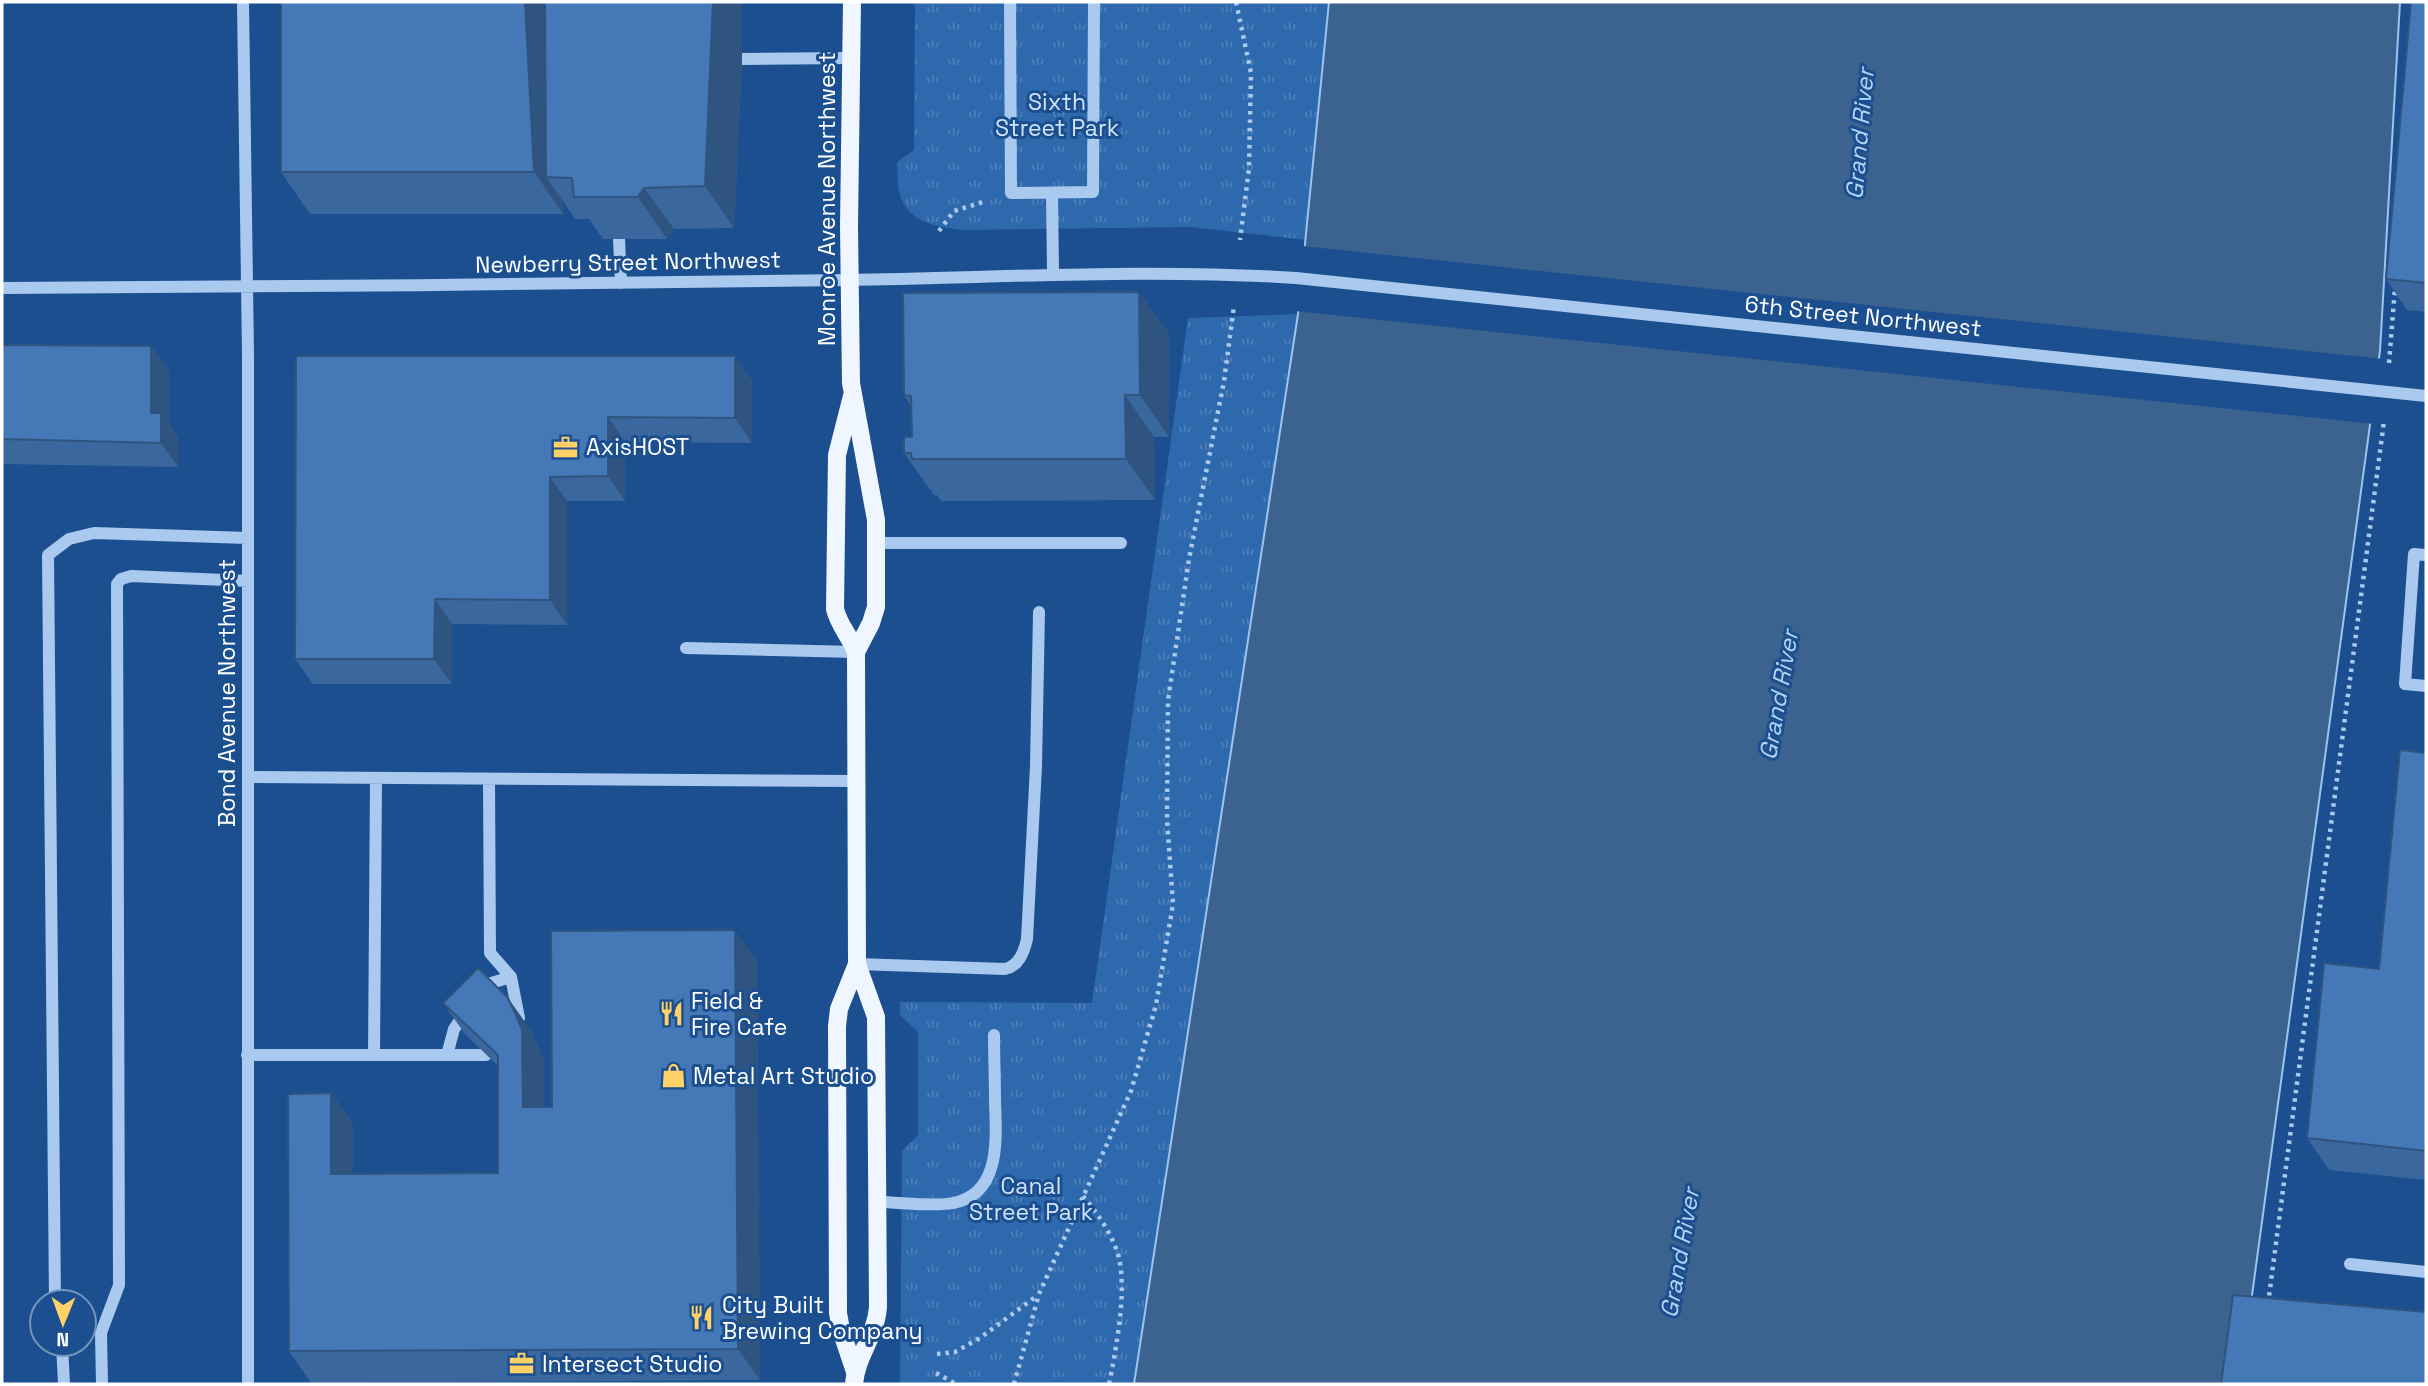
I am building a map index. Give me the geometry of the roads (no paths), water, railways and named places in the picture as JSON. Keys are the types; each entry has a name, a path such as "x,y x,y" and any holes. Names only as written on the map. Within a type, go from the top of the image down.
{"main road":[{"name":"Monroe Avenue Northwest","path":"852,2 852,396 873,492 876,520 876,607 856,652"},
{"name":"Monroe Avenue Northwest","path":"852,396 837,455 835,609 839,624 856,652 857,964 855,975 839,1009 837,1026 838,1313 854,1378"},
{"name":"Monroe Avenue Northwest","path":"854,1378 878,1318 876,1017 857,964"}],"street":[{"name":"Bond Avenue Northwest","path":"243,2 248,538 248,1384"},
{"path":"1010,2 1011,193 1093,192 1094,2"},
{"path":"742,59 851,58"},
{"path":"1052,193 1053,273"},
{"path":"620,239 621,283"},
{"name":"Newberry Street Northwest","path":"2,288 247,288 850,280 1053,273 1237,274 1296,278"},
{"name":"6th Street Northwest","path":"1296,278 2426,396"},
{"path":"55,1288 48,555 69,539 94,533 248,538"},
{"path":"876,543 1121,543"},
{"path":"2426,555 2414,554 2405,684 2426,686"},
{"path":"102,1384 101,1333 119,1285 117,584 121,579 131,576 248,581"},
{"path":"857,964 1005,969 1012,968 1022,955 1027,939 1036,766 1039,612"},
{"path":"686,648 856,652"},
{"path":"248,778 856,781"},
{"path":"374,1055 376,779"},
{"path":"489,779 489,953 511,976 519,1018"},
{"path":"447,1055 454,1029 488,984 511,976"},
{"path":"878,1202 952,1204 972,1197 987,1180 994,1162 996,1142 994,1035"},
{"path":"247,1055 486,1055"},
{"path":"2350,1264 2426,1272"},
{"path":"63,1358 64,1384"}],"water":[{"name":"Grand River","path":"1329,2 2400,2 2380,351 2240,1384 1134,1384 1298,314"}],"place":[{"name":"AxisHOST","path":"566,447"},
{"name":"Field & Fire Cafe","path":"671,1014"},
{"name":"Metal Art Studio","path":"673,1076"},
{"name":"City Built Brewing Company","path":"702,1318"},
{"name":"Intersect Studio","path":"522,1364"}],"park label":[{"name":"Sixth Street Park","path":"1057,115"},
{"name":"Canal Street Park","path":"1031,1199"}]}
